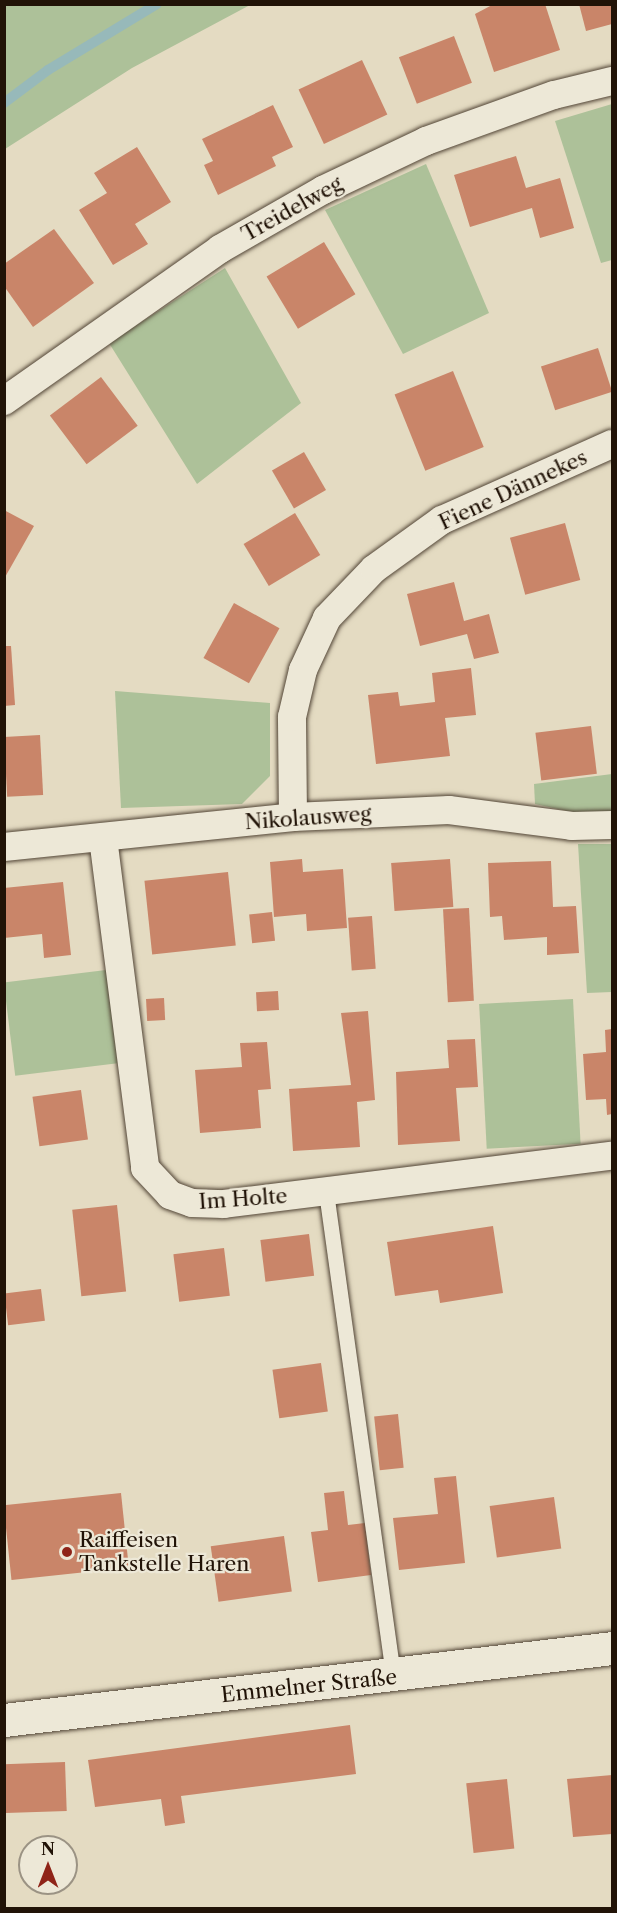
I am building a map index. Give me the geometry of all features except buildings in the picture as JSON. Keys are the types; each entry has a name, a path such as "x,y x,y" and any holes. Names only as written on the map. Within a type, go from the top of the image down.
{"street":[{"name":"Treidelweg","path":"4,401 220,249 323,190 426,141 554,95 612,81"},
{"name":"Fiene Dännekes","path":"293,817 292,717 303,670 327,618 374,569 442,520 612,444"},
{"name":"Nikolausweg","path":"4,847 293,817 449,810 572,826 612,825"},
{"name":"Im Holte","path":"104,838 145,1168 170,1195 192,1203 326,1192 612,1156"},
{"name":"Emmelner Straße","path":"4,1720 393,1676 612,1648"}],"lane":[{"path":"326,1192 393,1676"}],"green space":[{"path":"4,5 250,5 132,68 5,149"},
{"path":"612,104 612,260 601,263 555,121"},
{"path":"426,164 489,313 403,354 325,210"},
{"path":"225,268 301,403 197,484 109,343"},
{"path":"115,691 270,703 270,776 242,804 121,808"},
{"path":"612,774 612,814 581,814 535,804 534,784"},
{"path":"578,844 612,844 612,992 587,993"},
{"path":"106,970 117,1063 15,1076 4,983"},
{"path":"573,999 581,1144 487,1149 479,1004"}],"waterway":[{"path":"4,103 48,70 157,4"}],"place":[{"name":"Raiffeisen Tankstelle Haren","path":"67,1552"}]}
